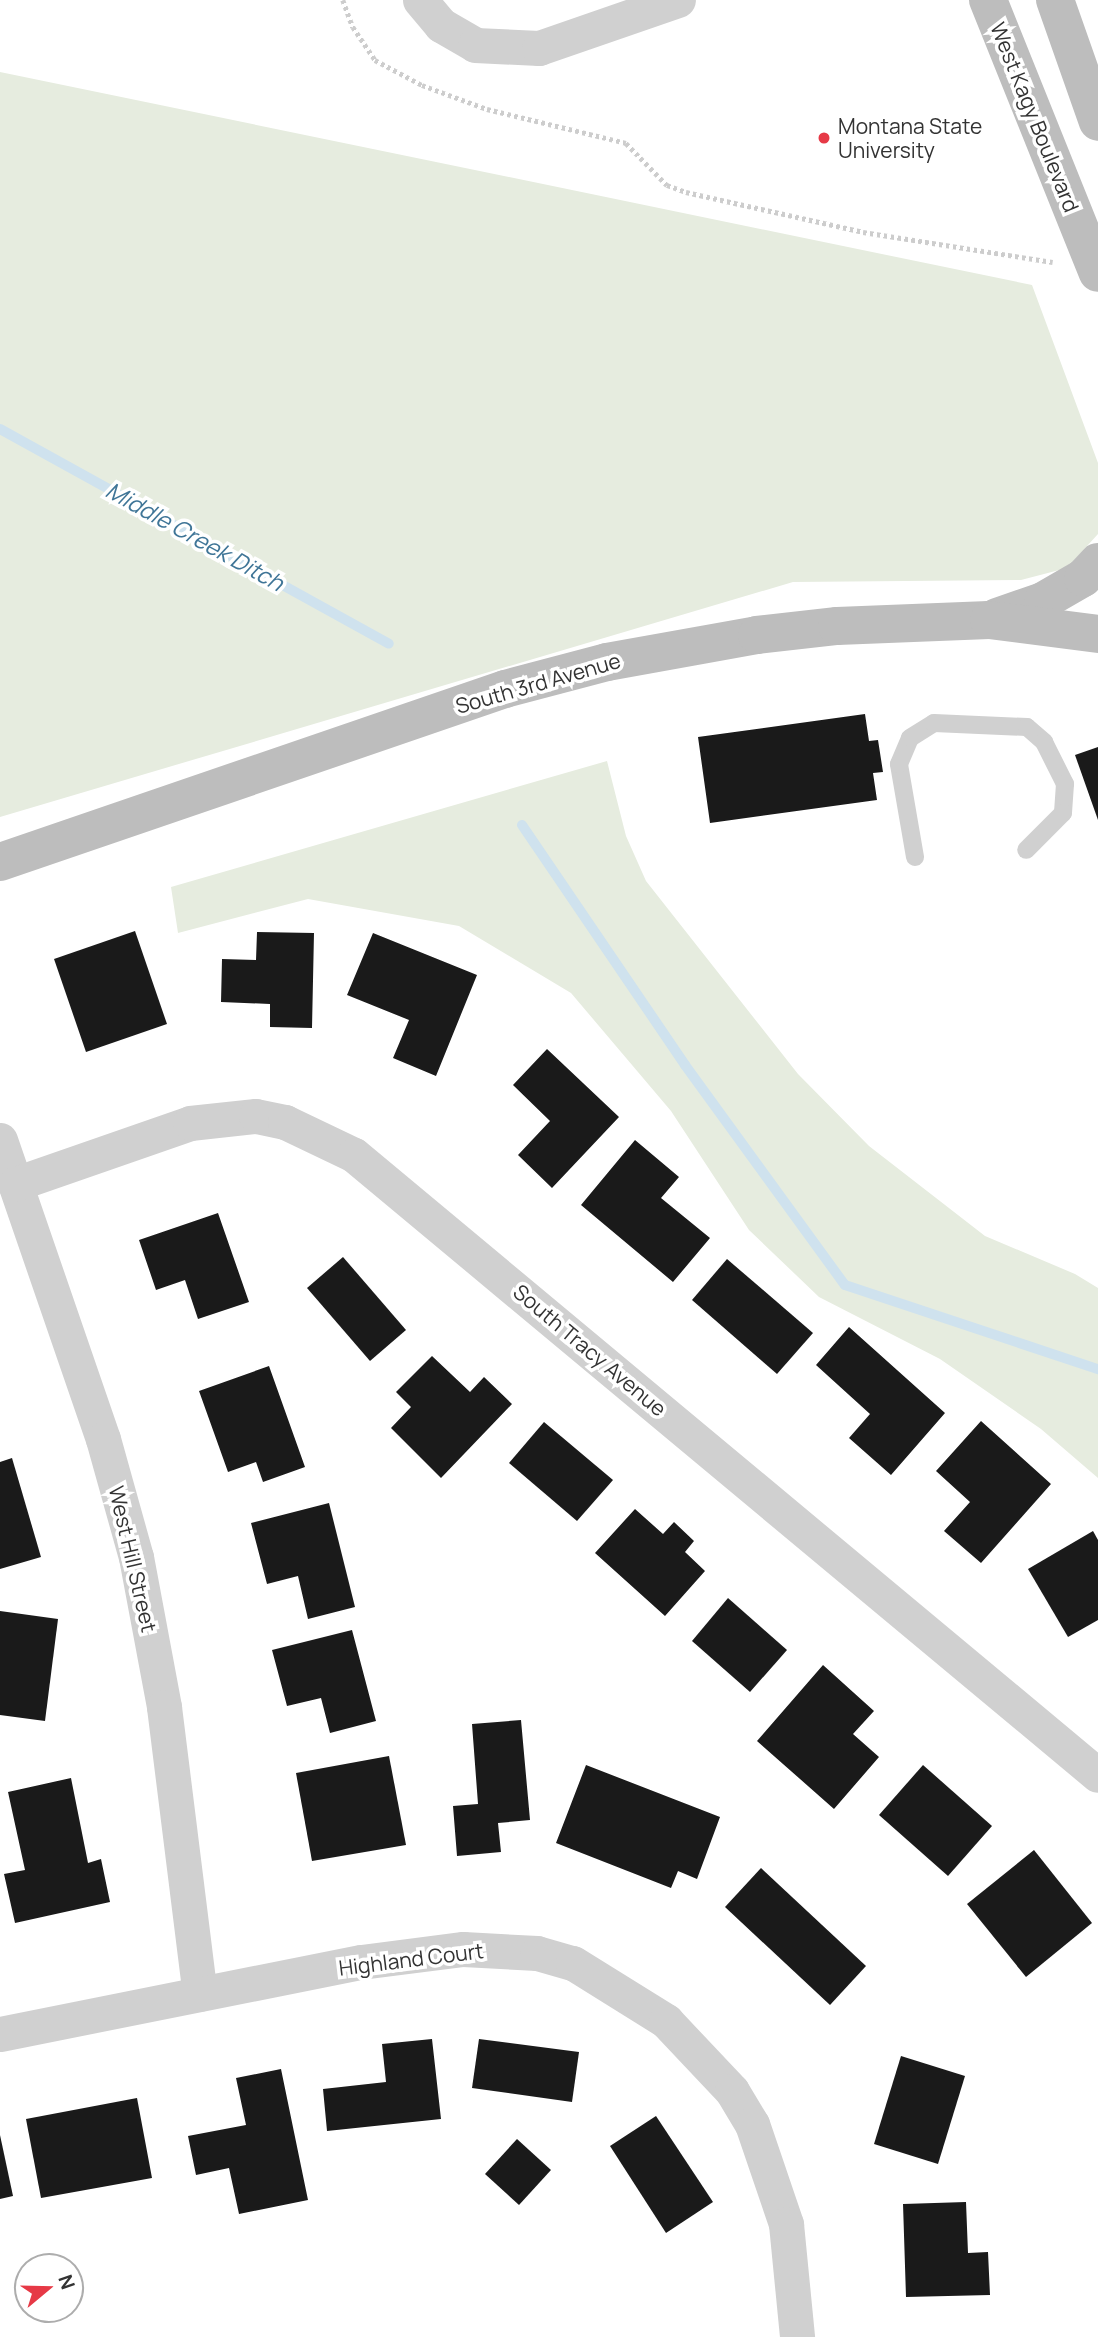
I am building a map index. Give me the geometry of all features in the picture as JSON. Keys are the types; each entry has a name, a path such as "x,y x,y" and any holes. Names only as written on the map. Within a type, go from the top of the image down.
{"main road":[{"name":"West Kagy Boulevard","path":"988,0 1096,268"},
{"path":"1055,0 1098,122"},
{"path":"989,620 1043,601 1083,578 1098,562"},
{"name":"South 3rd Avenue","path":"0,862 505,689 607,662 757,635 989,620 1098,634"}],"street":[{"path":"420,0 440,25 475,45 539,48 678,0"},
{"name":"South Tracy Avenue","path":"15,1184 190,1123 256,1116 285,1122 354,1155 1098,1775"},
{"name":"West Hill Street","path":"0,1140 103,1439 136,1557 164,1707 200,1994"},
{"name":"Highland Court","path":"0,2034 361,1962 463,1948 537,1953 573,1963 604,1978 666,2021 692,2044 732,2091 752,2124 786,2224 797,2337"}],"lane":[{"path":"915,857 900,764 911,738 934,723 1027,727 1044,742 1065,784 1063,813 1026,850"}],"path":[{"path":"344,0 353,27 375,60 422,85 487,109 626,143 667,185 686,192 863,232 1042,262 1096,268"}],"shaded area":[{"path":"0,72 1032,285 1098,463 1098,534 1067,568 1021,580 793,582 0,817"},
{"path":"607,761 626,836 646,881 798,1074 869,1146 985,1236 1075,1274 1098,1288 1098,1478 1041,1429 940,1359 819,1297 749,1230 671,1111 571,993 459,926 308,899 178,933 171,887"}],"building":[{"path":"865,714 869,741 878,740 883,772 873,773 877,800 710,823 698,737"},
{"path":"1098,747 1098,820 1075,755"},
{"path":"135,931 167,1024 86,1052 54,959"},
{"path":"257,932 314,933 312,1028 270,1027 270,1004 221,1002 222,959 256,960"},
{"path":"373,933 477,975 436,1076 393,1058 409,1020 347,995"},
{"path":"547,1049 619,1117 552,1188 518,1155 550,1121 513,1085"},
{"path":"635,1140 679,1177 661,1198 710,1238 673,1282 581,1205"},
{"path":"218,1213 249,1302 198,1319 185,1280 156,1290 139,1240"},
{"path":"343,1257 406,1330 370,1361 307,1288"},
{"path":"727,1259 813,1333 777,1374 692,1300"},
{"path":"849,1327 945,1413 891,1475 849,1438 870,1414 816,1365"},
{"path":"432,1356 470,1392 484,1377 512,1404 441,1478 391,1428 411,1407 396,1392"},
{"path":"269,1366 305,1467 263,1482 256,1462 228,1472 199,1391"},
{"path":"981,1421 1051,1484 981,1563 944,1531 970,1502 936,1471"},
{"path":"544,1422 613,1480 577,1521 509,1463"},
{"path":"12,1458 41,1557 0,1569 0,1462"},
{"path":"329,1503 355,1607 308,1619 298,1576 267,1584 251,1523"},
{"path":"635,1509 663,1534 674,1522 694,1541 685,1552 705,1571 665,1616 595,1553"},
{"path":"1093,1531 1098,1540 1098,1620 1068,1637 1028,1569"},
{"path":"728,1598 787,1650 750,1692 692,1641"},
{"path":"0,1611 58,1619 45,1721 0,1715"},
{"path":"352,1630 376,1721 330,1733 321,1698 287,1706 272,1650"},
{"path":"823,1665 874,1711 853,1734 879,1757 834,1809 757,1741"},
{"path":"521,1720 530,1820 498,1823 501,1852 457,1856 453,1806 478,1804 472,1724"},
{"path":"389,1756 406,1845 312,1861 296,1773"},
{"path":"586,1765 720,1817 697,1879 678,1871 671,1888 556,1843"},
{"path":"923,1765 992,1826 948,1876 879,1815"},
{"path":"71,1778 88,1863 101,1859 110,1902 15,1923 4,1874 25,1870 8,1792"},
{"path":"1034,1850 1092,1923 1026,1977 967,1904"},
{"path":"761,1868 866,1966 830,2005 725,1907"},
{"path":"432,2039 441,2119 327,2131 323,2089 386,2082 382,2044"},
{"path":"479,2039 579,2052 572,2102 472,2088"},
{"path":"901,2056 965,2076 938,2164 874,2144"},
{"path":"281,2069 308,2200 239,2214 229,2168 196,2175 188,2136 246,2125 236,2078"},
{"path":"137,2098 152,2178 41,2198 26,2119"},
{"path":"656,2116 713,2202 666,2233 610,2146"},
{"path":"0,2135 13,2196 0,2199"},
{"path":"517,2139 551,2170 519,2205 485,2174"},
{"path":"966,2202 968,2253 988,2252 990,2295 906,2297 903,2204"}],"waterway":[{"name":"Middle Creek Ditch","path":"0,429 389,644"},
{"path":"522,825 685,1065 845,1285 1098,1369"}],"place":[{"name":"Montana State University","path":"824,138"}]}
